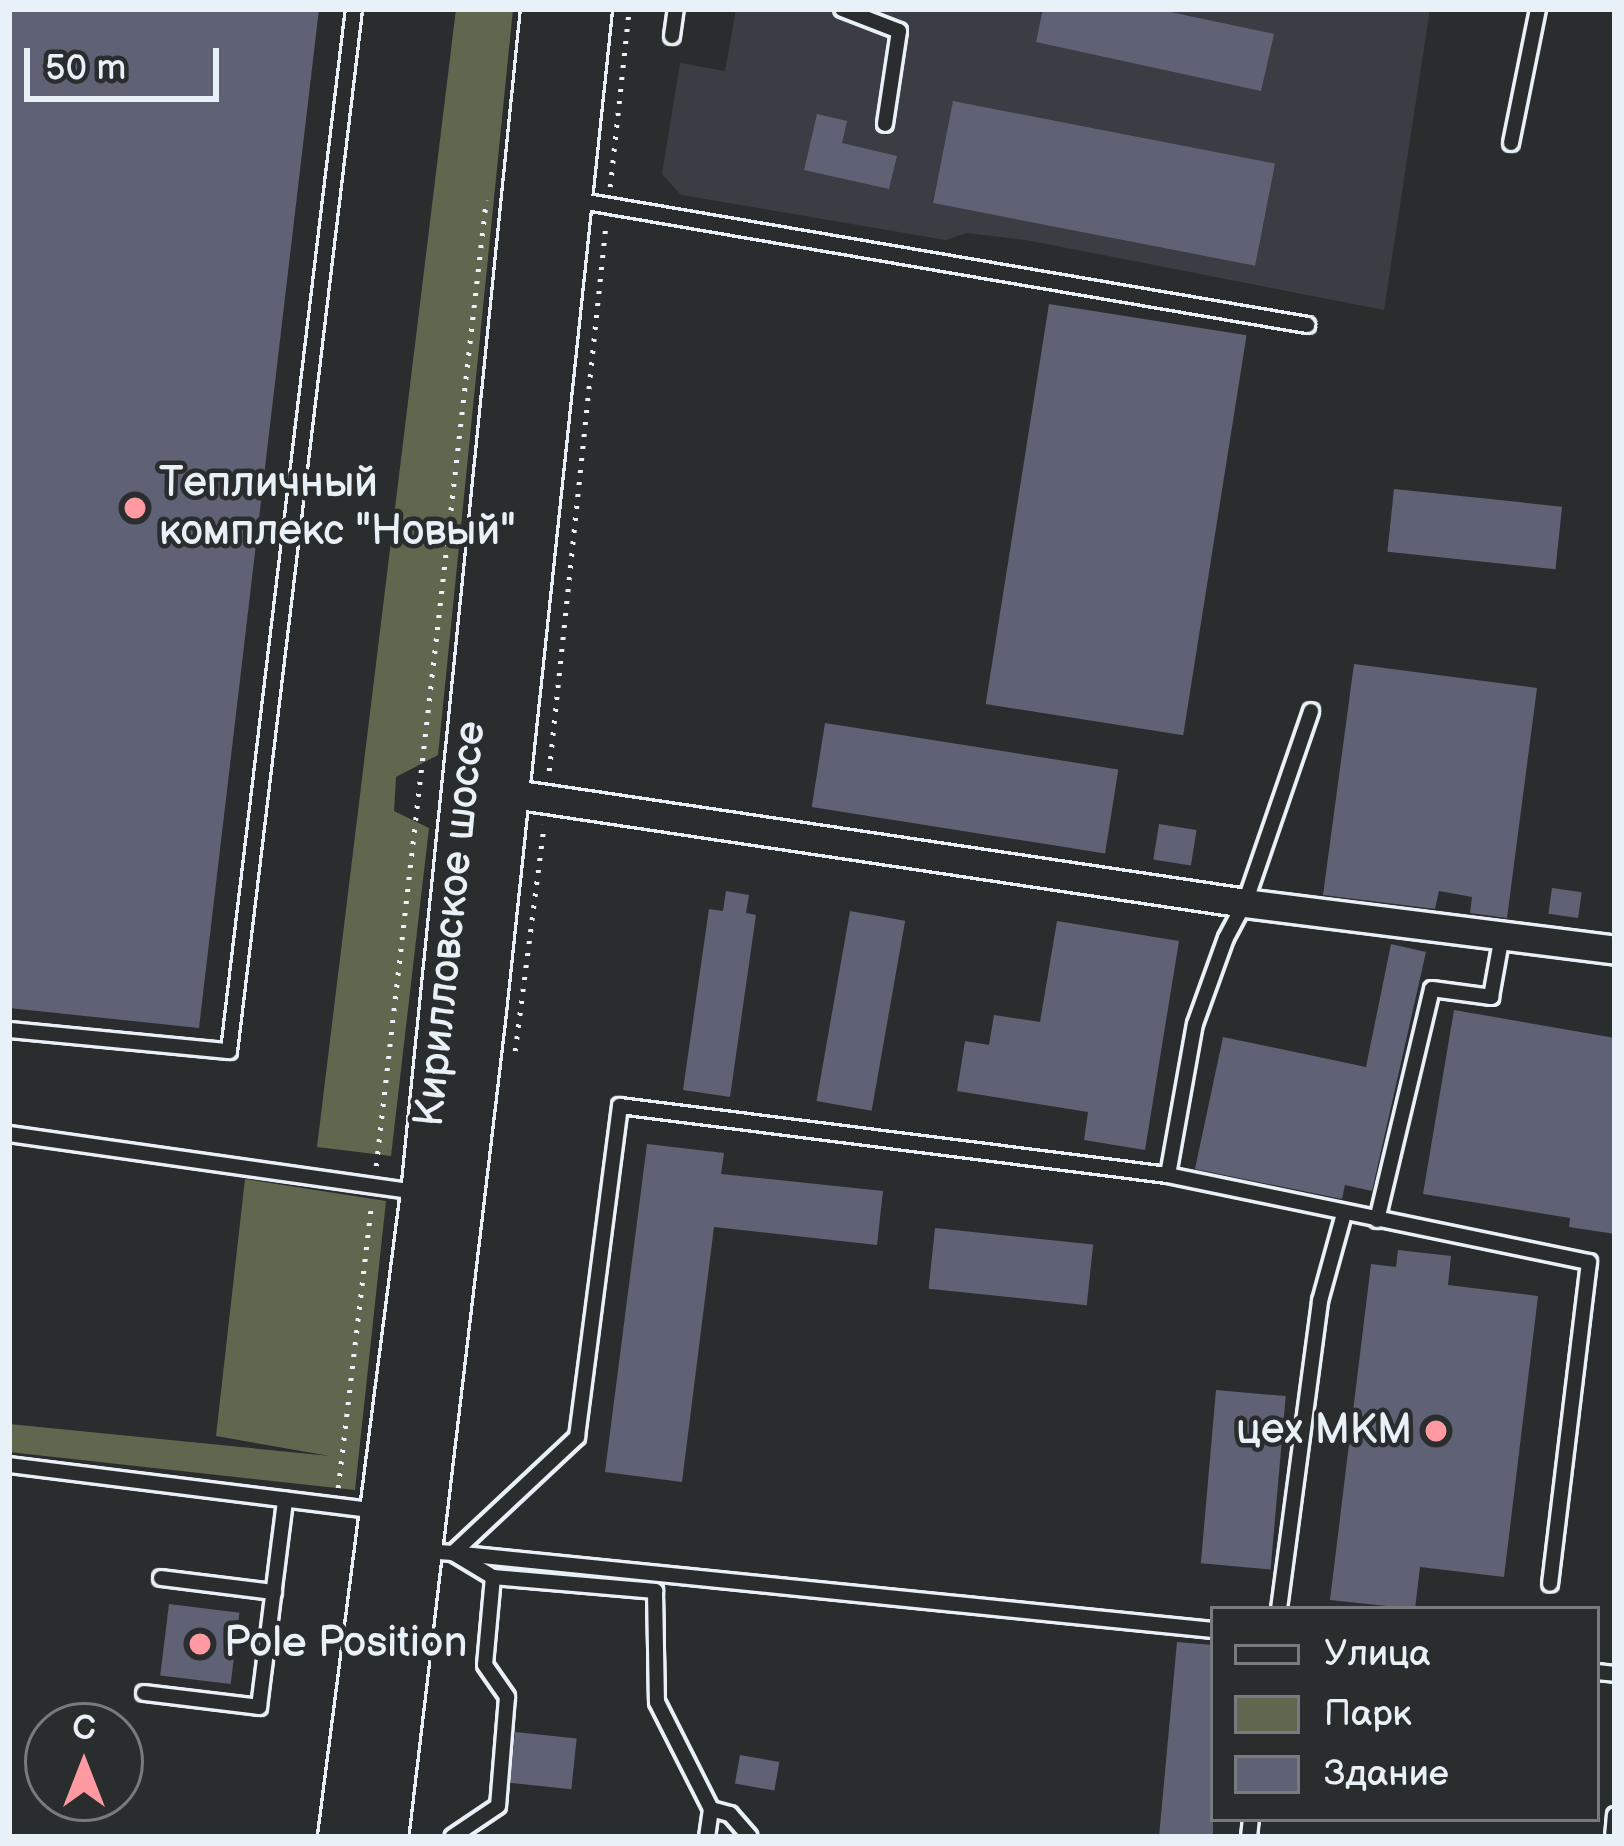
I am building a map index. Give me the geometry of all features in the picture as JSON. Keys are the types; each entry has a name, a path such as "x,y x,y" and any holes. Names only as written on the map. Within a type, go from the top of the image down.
{"main road":[{"name":"Кирилловское шоссе","path":"341,1837 420,1533 424,1193 506,794 544,9"},
{"name":"Кирилловское шоссе","path":"384,1837 506,794 589,202 588,9"}],"street":[{"path":"506,794 1244,903 1615,950"}],"lane":[{"path":"9,1030 229,1051 354,9"},
{"path":"672,36 676,9"},
{"path":"842,9 899,31 884,124"},
{"path":"1510,143 1538,9"},
{"path":"589,202 1307,325"},
{"path":"1168,1175 1195,1024 1244,903 1311,710"},
{"path":"1378,1220 1432,989 1491,997 1502,935"},
{"path":"420,1533 578,1437 620,1106 1168,1175 1589,1262 1550,1584"},
{"path":"9,1134 424,1193"},
{"path":"1279,1606 1320,1301 1344,1214"},
{"path":"9,1465 336,1506 420,1533 1210,1630"},
{"path":"144,1693 259,1707 285,1500"},
{"path":"420,1533 493,1577 656,1591 657,1702 711,1809 707,1837"},
{"path":"452,1837 497,1806 507,1697 484,1665 493,1577"},
{"path":"161,1578 274,1592"},
{"path":"711,1809 730,1814 750,1837"},
{"path":"1613,1837 1615,1815"},
{"path":"476,1837 478,1819"}],"path":[{"path":"506,794 589,202 629,9"},
{"path":"336,1506 487,194"}],"shaded area":[{"path":"736,9 1430,9 1384,310 1026,240 966,233 946,240 681,195 662,174 680,63 725,71"}],"green space":[{"path":"456,9 513,9 438,755 396,777 394,811 429,828 391,1156 317,1147"},
{"path":"245,1179 386,1201 355,1490 9,1452 9,1424 330,1456 216,1436"}],"building":[{"name":"Тепличный комплекс \"Новый\"","path":"9,9 319,9 199,1028 9,1008"},
{"path":"1043,9 1156,9 1274,34 1261,91 1036,42"},
{"path":"953,101 1275,164 1255,266 933,203"},
{"path":"817,114 847,121 842,143 897,156 889,189 804,170"},
{"path":"1049,304 1247,335 1183,735 986,704"},
{"path":"1394,489 1562,507 1555,569 1387,552"},
{"path":"1354,664 1537,688 1507,918 1470,913 1472,897 1439,891 1435,909 1323,895"},
{"path":"825,723 1118,769 1105,853 812,807"},
{"path":"1159,824 1197,830 1191,866 1153,860"},
{"path":"1552,888 1582,892 1578,918 1548,914"},
{"path":"726,891 749,895 746,913 756,915 730,1097 683,1090 709,909 723,911"},
{"path":"850,911 905,921 872,1111 816,1101"},
{"path":"1057,921 1179,941 1145,1150 1084,1140 1088,1112 957,1091 965,1041 989,1045 994,1015 1040,1022"},
{"path":"1391,944 1426,952 1372,1191 1345,1185 1342,1199 1195,1169 1223,1037 1366,1067"},
{"path":"1454,1010 1615,1038 1615,1234 1569,1227 1570,1218 1423,1194"},
{"path":"647,1144 724,1153 721,1174 883,1191 877,1245 714,1227 682,1482 605,1472"},
{"path":"935,1228 1093,1245 1087,1305 929,1289"},
{"name":"цех МКМ","path":"1398,1250 1451,1256 1448,1285 1538,1296 1504,1577 1420,1567 1415,1606 1330,1600 1371,1264 1396,1267"},
{"path":"1216,1390 1286,1396 1271,1569 1201,1563"},
{"name":"Pole Position","path":"169,1604 239,1613 231,1684 160,1675"},
{"path":"1177,1642 1210,1645 1213,1837 1159,1837"},
{"path":"515,1732 577,1738 571,1789 510,1783"},
{"path":"740,1755 779,1762 774,1791 735,1784"}],"place":[{"name":"Тепличный комплекс \"Новый\"","path":"135,508"},
{"name":"цех МКМ","path":"1436,1431"},
{"name":"Pole Position","path":"200,1644"}]}
